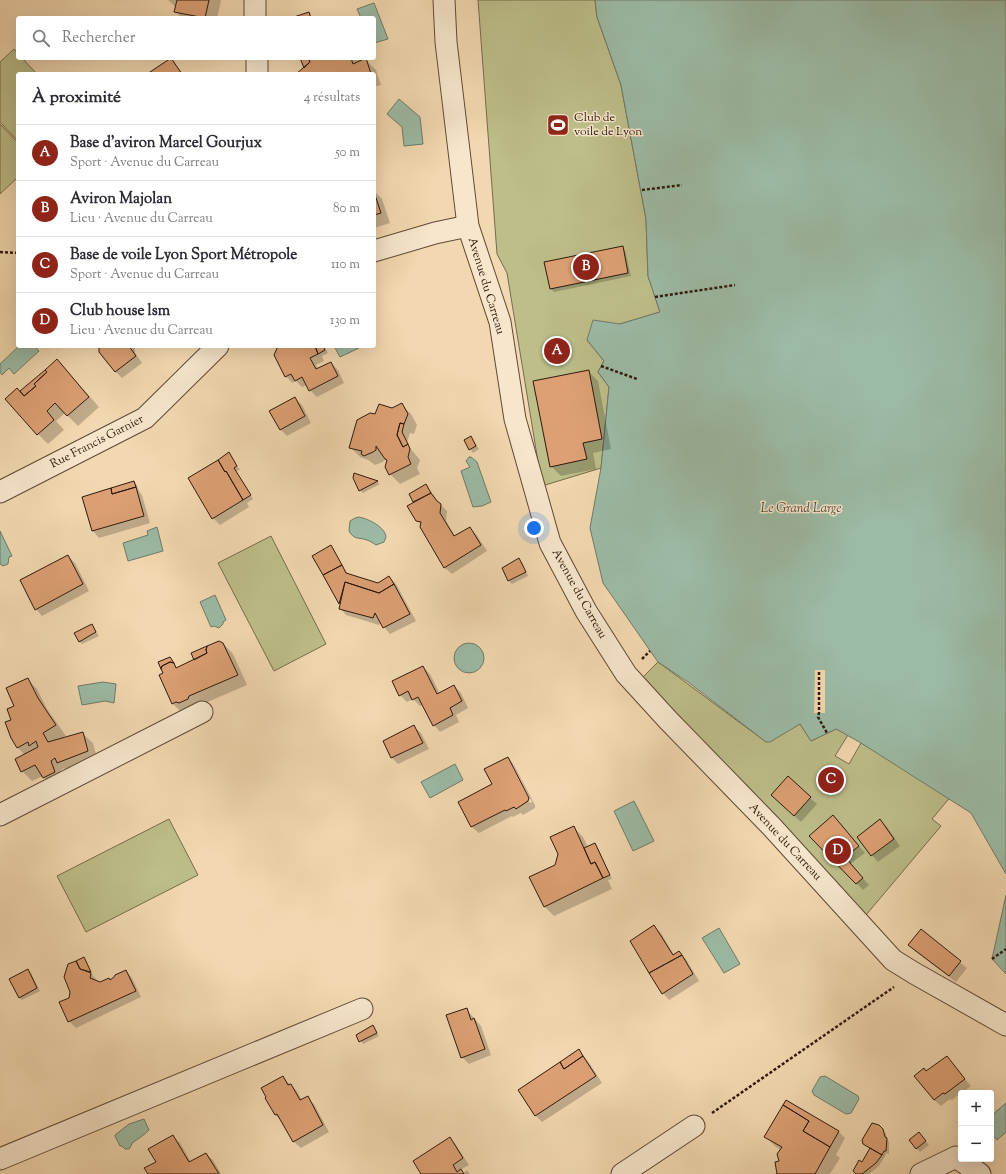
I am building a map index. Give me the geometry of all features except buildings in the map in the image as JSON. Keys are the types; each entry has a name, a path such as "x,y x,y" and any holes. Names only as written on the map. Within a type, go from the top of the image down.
{"street":[{"path":"255,0 255,16"},
{"name":"Avenue du Carreau","path":"444,0 446,42 468,226 500,322 515,419 550,543 586,611 631,680 772,827 893,960 1006,1026"},
{"path":"257,60 257,72"},
{"path":"376,250 434,233 468,226"},
{"name":"Rue Francis Garnier","path":"0,492 145,418 216,348"},
{"path":"0,815 202,712"},
{"path":"0,1159 362,1010"},
{"path":"622,1174 694,1126"},
{"path":"921,1174 956,1157 980,1174"}],"path":[{"path":"642,190 682,185"},
{"path":"0,252 16,253"},
{"path":"655,297 735,285"},
{"path":"601,366 637,379"},
{"path":"819,672 818,717 826,733"},
{"path":"992,959 1006,949"},
{"path":"694,1126 914,973"}],"green space":[{"path":"478,0 595,0 597,17 621,85 646,219 648,276 660,312 620,324 587,340 604,361 598,372 609,387 601,468 542,486 507,273 497,254"},
{"path":"14,49 16,52 16,60 24,60 35,72 16,72 16,139 0,122 0,62"},
{"path":"0,124 16,141 16,179 0,194"},
{"path":"271,536 326,644 274,671 218,563"},
{"path":"658,662 766,742 800,724 811,741 836,729 848,735 835,756 849,764 861,743 952,795 932,819 941,826 866,915 642,678"},
{"path":"169,819 198,875 86,932 57,876"}],"water":[{"name":"Le Grand Large","path":"595,0 1006,0 1006,874 971,813 861,743 836,729 811,741 800,724 770,742 766,742 688,682 658,662 603,583 590,528 601,468 609,387 598,372 604,361 587,340 593,320 620,324 660,312 648,276 646,219 621,85 597,17"},
{"path":"374,3 388,39 376,42 376,16 360,16 357,9"},
{"path":"399,99 420,117 423,144 404,146 402,127 387,114"},
{"path":"17,348 36,348 39,351 14,374 9,368 2,375 0,372 0,364"},
{"path":"335,348 359,348 340,357"},
{"path":"469,457 477,462 491,502 482,506 473,507 461,471 470,467 466,461"},
{"path":"359,517 372,522 383,530 386,537 384,542 376,545 368,540 353,536 349,531 350,521"},
{"path":"157,527 163,551 128,561 123,543 148,535 147,531"},
{"path":"0,531 12,556 9,557 8,564 3,566 0,564"},
{"path":"215,595 226,620 219,628 214,626 211,627 200,602"},
{"path":"469,643 480,647 484,658 480,669 469,673 458,669 454,658 458,647"},
{"path":"103,682 116,684 114,703 105,701 82,705 78,686"},
{"path":"455,764 463,780 430,798 421,782"},
{"path":"634,801 654,841 633,851 614,811"},
{"path":"1006,895 1006,974 992,959"},
{"path":"719,928 740,964 724,973 702,938"},
{"path":"825,1076 858,1096 859,1099 851,1113 846,1114 814,1095 812,1091 820,1077"},
{"path":"1006,1103 1006,1132 997,1140 994,1136 994,1113"},
{"path":"144,1119 149,1130 132,1143 129,1149 125,1149 120,1146 115,1135 129,1124"}],"pier":[{"path":"815,670 825,670 825,713 814,713"}],"place":[{"name":"Club de voile de Lyon","path":"558,125"},
{"name":"Aviron Majolan","path":"586,267"},
{"name":"Base d'aviron Marcel Gourjux","path":"557,351"},
{"name":"Base de voile Lyon Sport Métropole","path":"831,780"},
{"name":"Club house lsm","path":"838,851"}]}
